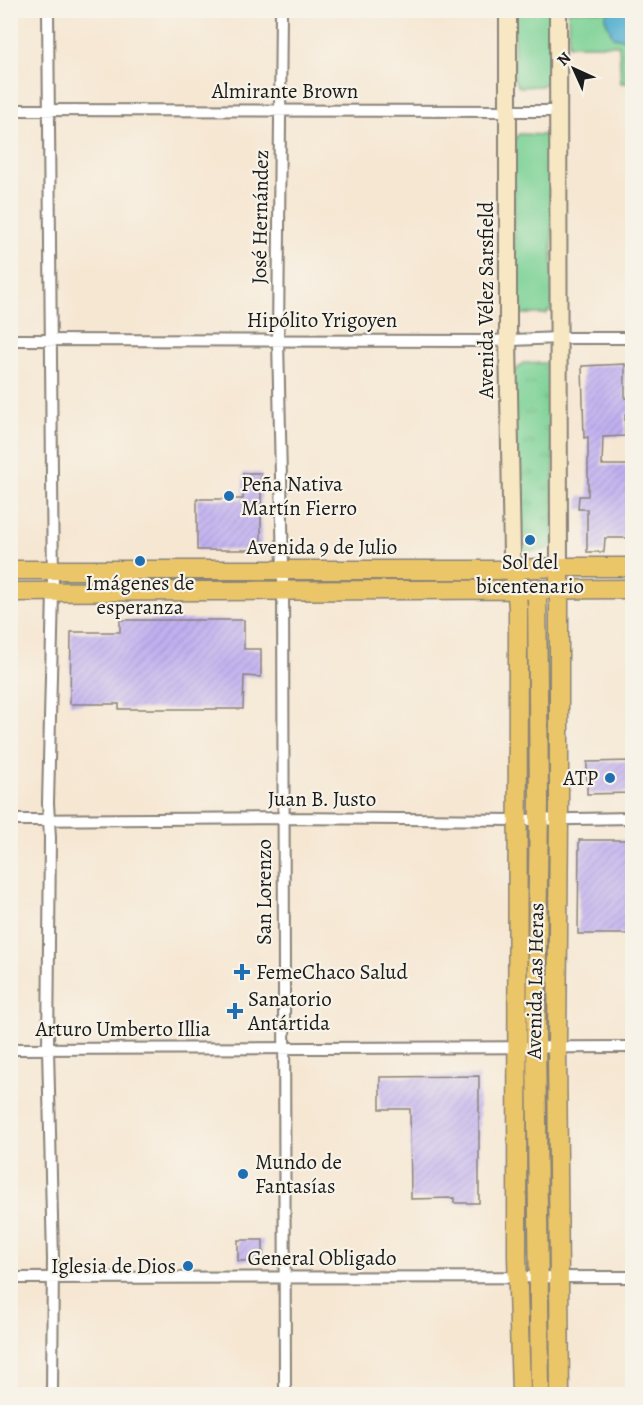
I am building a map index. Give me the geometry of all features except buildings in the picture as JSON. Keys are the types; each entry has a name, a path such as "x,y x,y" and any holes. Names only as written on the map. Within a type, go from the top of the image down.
{"main road":[{"name":"Avenida Vélez Sarsfield","path":"508,10 510,110 508,340 512,554 517,590"},
{"path":"558,10 559,567"},
{"name":"Avenida 9 de Julio","path":"10,570 515,570 559,567 633,567"},
{"name":"Avenida Las Heras","path":"559,567 560,818 556,1047 560,1395"},
{"name":"Avenida 9 de Julio","path":"10,592 633,589"},
{"name":"Avenida Las Heras","path":"517,590 518,1277 521,1395"},
{"name":"Avenida Las Heras","path":"537,590 539,819 536,1047 540,1395"}],"street":[{"path":"48,10 53,569 48,803 50,820 48,1048 53,1278 52,1395"},
{"name":"José Hernández","path":"281,10 278,340 283,569"},
{"name":"Almirante Brown","path":"10,110 559,111"},
{"name":"Hipólito Yrigoyen","path":"10,340 633,338"},
{"name":"San Lorenzo","path":"283,569 285,1395"},
{"name":"Juan B. Justo","path":"10,820 633,818"},
{"name":"Arturo Umberto Illia","path":"10,1049 633,1047"},
{"name":"General Obligado","path":"10,1278 633,1277"}],"green space":[{"path":"514,11 551,11 551,80 541,86 519,87 514,80"},
{"path":"568,11 632,11 632,83 621,83 619,45 569,45"},
{"path":"519,134 545,135 551,141 553,307 546,314 521,314 514,310 513,141"},
{"path":"523,363 546,363 553,375 554,542 546,550 523,552 515,544 513,373"},
{"path":"72,575 254,577 255,583 71,582"},
{"path":"302,576 494,577 494,582 301,584"},
{"path":"551,609 552,797 547,797 544,612"},
{"path":"523,615 530,617 530,794 525,798"},
{"path":"524,835 534,835 532,1032 522,1032"},
{"path":"541,836 553,836 551,1032 540,1032"},
{"path":"542,1065 552,1065 554,1254 544,1254"},
{"path":"532,1066 532,1257 522,1257 522,1067"}],"water":[{"path":"608,11 632,11 632,40 613,37 605,18"}],"place":[{"name":"Peña Nativa Martín Fierro","path":"229,496"},
{"name":"Sol del bicentenario","path":"530,540"},
{"name":"Imágenes de esperanza","path":"140,561"},
{"name":"ATP","path":"610,778"},
{"name":"FemeChaco Salud","path":"242,972"},
{"name":"Sanatorio Antártida","path":"235,1011"},
{"name":"Mundo de Fantasías","path":"243,1174"},
{"name":"Iglesia de Dios","path":"188,1266"}]}
